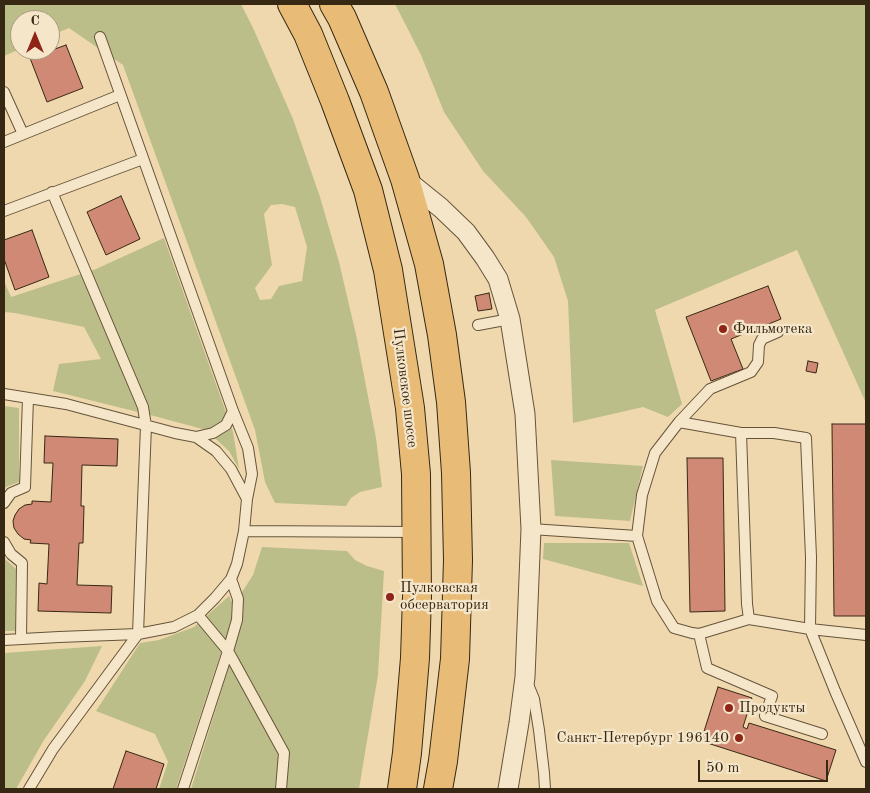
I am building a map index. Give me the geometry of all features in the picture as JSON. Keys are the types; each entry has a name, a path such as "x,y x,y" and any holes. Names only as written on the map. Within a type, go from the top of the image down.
{"highway":[{"name":"Пулковское шоссе","path":"292,4 312,42 368,190 388,270 410,408 416,474 417,596 415,658 402,789"},
{"path":"334,4 374,92 405,179 429,264 451,402 456,473 458,560 455,659 438,789"}],"street":[{"path":"405,179 466,232 498,279 510,319 525,414 531,530 525,677 508,789"}],"lane":[{"path":"4,640 138,634 174,626 198,615 231,579 244,531 252,474 248,448 233,411 100,37"},
{"path":"4,92 23,134"},
{"path":"4,142 120,95"},
{"path":"4,211 143,159"},
{"path":"29,789 53,749 138,634 146,426 143,406 52,192"},
{"path":"478,326 510,319"},
{"path":"778,332 762,339 759,346 758,362 751,372 710,389 679,422 655,453 642,496 637,536 658,601 674,628 699,634 749,619 810,629 866,635"},
{"path":"4,394 66,404 146,426 196,437 213,433 226,424 233,411"},
{"path":"4,503 11,493 25,487 28,398"},
{"path":"679,422 741,433 774,433 806,438 811,557 810,629 834,691 866,762"},
{"path":"741,433 749,619"},
{"path":"196,437 216,451 231,469 247,499"},
{"path":"531,530 637,536"},
{"path":"244,531 416,532"},
{"path":"4,542 10,554 22,563 21,639"},
{"path":"183,789 237,620 238,599 231,579"},
{"path":"198,615 228,651 284,753 281,789"},
{"path":"699,634 707,668 772,696 765,716 822,734"},
{"path":"525,677 534,700 540,730 545,789"}],"green space":[{"path":"4,4 241,4 293,119 320,197 339,262 357,339 376,438 382,487 360,492 351,498 346,506 275,503 265,482 255,430 123,65 69,28 60,32 60,10 10,10 10,53 4,56","holes":["282,204 295,207 307,247 302,281 279,286 271,299 260,300 255,288 272,265 264,214 271,205"]},
{"path":"395,4 866,4 866,403 797,250 655,310 682,404 668,417 643,407 573,423 568,301 554,257 526,217 483,171 444,112 421,55"},
{"path":"164,238 233,432 239,469 229,451 206,430 53,391 59,364 101,359 84,327 4,312 4,281 11,297 96,269"},
{"path":"4,406 19,408 19,482 4,489"},
{"path":"551,460 643,466 630,521 555,516"},
{"path":"544,543 629,543 643,586 543,559"},
{"path":"262,547 347,551 355,560 384,571 378,675 359,789 191,789 242,624 242,592 253,575"},
{"path":"4,558 16,569 15,631 4,631"},
{"path":"229,596 232,602 231,622 176,789 159,789 168,762 155,734 96,711 140,643 159,640 194,627"},
{"path":"102,646 85,681 44,740 16,789 4,789 4,653"}],"building":[{"path":"66,45 83,88 47,102 31,60 60,60 60,47"},
{"path":"121,196 140,239 106,255 87,212"},
{"path":"32,230 49,277 15,290 4,259 4,240"},
{"name":"Фильмотека","path":"768,286 781,319 731,339 743,369 711,381 686,317"},
{"path":"489,293 492,309 478,311 475,296"},
{"path":"808,361 818,363 816,373 806,371"},
{"path":"832,424 866,424 866,616 834,616"},
{"path":"45,436 118,439 117,466 82,465 81,506 84,506 83,543 79,543 77,585 112,586 111,613 38,611 39,583 47,584 49,544 30,543 31,540 24,539 18,534 14,528 13,521 19,509 25,505 32,504 32,501 51,502 53,463 44,463"},
{"path":"687,458 723,458 725,611 690,612"},
{"path":"718,687 752,698 743,727 747,729 749,723 836,750 826,781 701,741"},
{"path":"126,751 164,764 156,789 113,789"}],"place":[{"name":"Фильмотека","path":"723,329"},
{"name":"Пулковская обсерватория","path":"390,597"},
{"name":"Продукты","path":"729,708"},
{"name":"Санкт-Петербург 196140","path":"739,738"}]}
